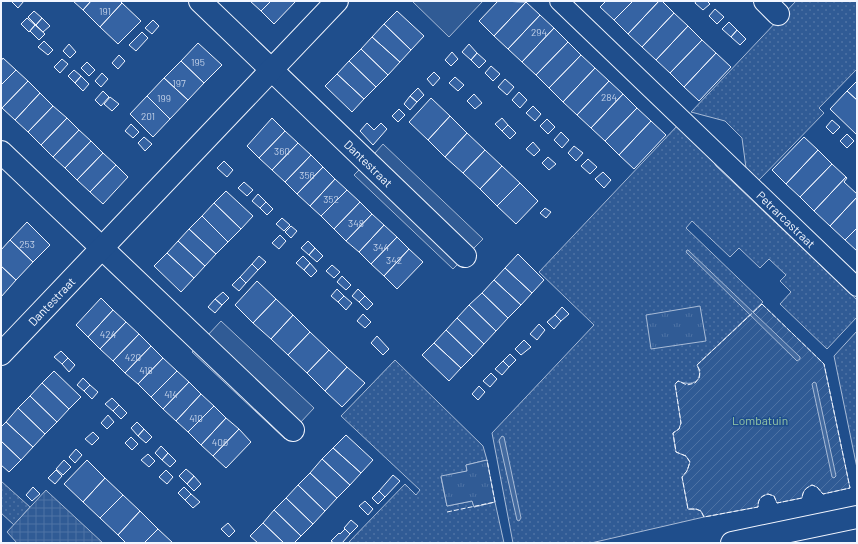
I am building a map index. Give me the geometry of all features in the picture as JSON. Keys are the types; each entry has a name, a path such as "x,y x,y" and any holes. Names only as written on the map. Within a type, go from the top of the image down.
{"street":[{"name":"Dantestraat","path":"200,1 465,256"},
{"name":"Dantestraat","path":"1,354 337,1"},
{"name":"Petrarcastraat","path":"559,1 857,287"},
{"path":"1,152 293,430"},
{"path":"732,543 857,517"}],"green space":[{"path":"796,1 857,1 857,69 819,108 824,113 759,180 746,168 742,138 725,121 691,112"},
{"path":"678,125 710,156 716,166 857,300 857,317 827,349 780,304 791,292 780,281 786,275 769,259 760,268 739,248 730,257 692,221 686,228 763,302 697,365 700,375 696,382 688,384 678,381 681,423 679,429 673,433 676,452 686,456 690,462 687,471 688,509 696,509 701,511 704,517 591,543 513,543 492,433 594,325 539,272"},
{"name":"Lombatuin","path":"762,304 824,364 850,488 823,494 817,487 812,485 805,490 802,498 777,503 774,496 768,494 760,499 758,502 758,507 704,517 701,511 696,509 688,509 682,477 687,471 690,462 686,456 676,452 673,433 679,429 681,423 675,384 678,381 683,383 693,383 699,379 700,375 697,365"},
{"path":"700,306 706,341 651,349 646,315"},
{"path":"857,331 857,468 834,356"},
{"path":"395,360 483,446 487,460 466,465 467,471 441,477 447,506 472,501 474,507 495,502 504,543 348,543 405,484 416,495 420,490 341,416"},
{"path":"487,460 495,502 474,507 472,501 447,506 441,476 467,471 466,465"},
{"path":"1,481 30,507 14,525 1,513"}],"shaded area":[{"path":"412,1 483,1 449,37"},
{"path":"383,144 483,239 453,269 354,175"},
{"path":"687,250 800,357 800,359 797,361 686,252"},
{"path":"221,321 314,408 285,439 192,352"},
{"path":"814,382 816,383 836,476 834,478 832,477 812,384"},
{"path":"502,436 504,437 521,518 519,521 517,520 499,440"},
{"path":"46,490 103,543 17,543 7,532"}],"building":[{"path":"11,1 24,1 18,8"},
{"path":"73,1 91,1 83,10"},
{"path":"91,1 120,1 122,3 100,27 83,10"},
{"path":"250,1 271,1 261,11"},
{"path":"271,1 296,1 274,24 261,11"},
{"path":"498,1 526,2 494,36 479,21"},
{"path":"606,1 633,1 614,20 600,7"},
{"path":"633,1 659,1 628,34 614,20"},
{"path":"659,1 662,1 674,13 642,47 628,34"},
{"path":"696,1 707,1 710,4 703,10 695,3"},
{"path":"526,2 540,15 508,49 494,36"},
{"path":"122,3 141,21 118,44 100,27"},
{"path":"715,9 724,17 717,24 709,16"},
{"path":"34,11 42,18 36,25 28,17"},
{"path":"397,11 424,36 411,50 384,24"},
{"path":"674,13 688,26 656,60 642,47"},
{"path":"540,15 554,28 522,62 508,49"},
{"path":"27,18 35,25 29,32 21,24"},
{"path":"42,18 50,26 43,32 36,25"},
{"path":"153,20 159,26 152,34 145,28"},
{"path":"729,22 737,30 731,37 722,29"},
{"path":"384,24 411,50 400,62 372,37"},
{"path":"35,25 45,34 39,40 30,31"},
{"path":"688,26 702,40 670,73 656,60"},
{"path":"554,28 568,42 536,75 522,62"},
{"path":"737,30 746,39 740,45 731,37"},
{"path":"142,32 148,38 136,51 129,45"},
{"path":"372,37 400,62 388,75 361,49"},
{"path":"702,40 716,53 684,87 670,73"},
{"path":"44,41 53,50 48,55 38,47"},
{"path":"568,42 581,55 549,88 536,75"},
{"path":"198,43 222,65 204,83 181,61"},
{"path":"69,44 76,52 70,58 63,51"},
{"path":"469,44 477,53 471,60 462,52"},
{"path":"361,49 388,75 376,87 349,61"},
{"path":"452,52 458,59 451,66 445,60"},
{"path":"477,53 486,61 479,68 471,60"},
{"path":"716,53 731,67 699,101 684,87"},
{"path":"119,55 125,61 118,69 112,63"},
{"path":"581,55 595,68 563,102 549,88"},
{"path":"3,58 16,70 1,85 1,61"},
{"path":"62,59 68,64 60,73 54,67"},
{"path":"181,61 204,83 188,100 164,78"},
{"path":"349,61 376,87 364,99 337,74"},
{"path":"87,62 95,70 89,76 81,68"},
{"path":"491,66 500,74 493,81 485,73"},
{"path":"595,68 609,81 577,115 563,102"},
{"path":"16,70 28,81 2,108 1,85"},
{"path":"74,70 81,76 75,83 68,76"},
{"path":"434,72 440,78 433,86 427,79"},
{"path":"102,73 108,79 101,87 95,81"},
{"path":"337,74 364,99 352,112 325,86"},
{"path":"81,76 89,84 83,91 75,83"},
{"path":"455,77 464,85 458,91 449,83"},
{"path":"164,78 188,100 170,119 147,96"},
{"path":"505,79 514,87 507,95 498,87"},
{"path":"28,81 40,93 15,120 2,108"},
{"path":"609,81 623,94 591,128 577,115"},
{"path":"857,81 857,100 847,91"},
{"path":"418,88 424,95 417,102 410,96"},
{"path":"103,91 109,97 101,106 95,100"},
{"path":"847,91 857,100 857,135 830,109"},
{"path":"519,92 527,100 520,108 512,100"},
{"path":"40,93 53,106 28,132 15,120"},
{"path":"474,94 482,103 475,109 467,101"},
{"path":"623,94 637,108 605,141 591,128"},
{"path":"147,96 170,119 153,137 130,114"},
{"path":"410,96 417,102 410,110 404,104"},
{"path":"110,97 119,104 112,111 104,104"},
{"path":"431,98 450,116 428,140 409,122"},
{"path":"53,106 67,118 41,145 28,132"},
{"path":"533,106 541,114 535,121 526,113"},
{"path":"637,108 651,121 619,155 605,141"},
{"path":"399,109 405,115 398,122 392,116"},
{"path":"450,116 467,133 445,157 428,140"},
{"path":"67,118 79,130 53,157 41,145"},
{"path":"272,118 285,131 259,158 247,146"},
{"path":"502,118 508,125 502,131 495,124"},
{"path":"547,119 555,127 548,134 540,126"},
{"path":"832,120 840,127 833,134 826,127"},
{"path":"651,121 666,135 634,169 619,155"},
{"path":"367,123 374,130 381,123 387,129 373,145 360,131"},
{"path":"131,124 139,132 133,138 125,131"},
{"path":"508,125 516,133 510,139 502,131"},
{"path":"79,130 91,141 65,168 53,157"},
{"path":"285,131 298,143 272,170 259,158"},
{"path":"561,132 569,140 562,148 554,140"},
{"path":"467,133 485,150 463,173 445,157"},
{"path":"847,134 854,141 847,148 840,141"},
{"path":"144,137 152,144 145,151 138,143"},
{"path":"804,137 818,150 786,184 772,170"},
{"path":"91,141 103,153 77,180 65,168"},
{"path":"533,142 540,150 534,156 526,149"},
{"path":"298,143 311,155 285,182 272,170"},
{"path":"574,146 583,153 576,161 568,153"},
{"path":"485,150 502,166 480,189 463,173"},
{"path":"818,150 832,164 800,197 786,184"},
{"path":"103,153 116,165 90,192 77,180"},
{"path":"311,155 323,167 297,194 285,182"},
{"path":"548,157 556,164 549,170 542,163"},
{"path":"588,159 597,167 590,174 581,166"},
{"path":"224,161 233,170 227,177 217,168"},
{"path":"832,164 846,177 814,211 800,197"},
{"path":"116,165 128,177 103,204 90,192"},
{"path":"502,166 520,183 497,206 480,189"},
{"path":"323,167 335,179 310,206 297,194"},
{"path":"603,172 611,180 604,188 595,179"},
{"path":"846,177 847,178 844,182 857,194 857,197 830,226 814,211"},
{"path":"335,179 347,190 321,216 310,206"},
{"path":"244,182 253,190 247,196 238,188"},
{"path":"520,183 538,201 516,224 497,206"},
{"path":"347,190 360,202 334,229 321,216"},
{"path":"226,191 253,216 241,229 214,203"},
{"path":"258,194 266,202 260,208 252,201"},
{"path":"857,197 857,228 845,240 830,226"},
{"path":"266,202 273,209 267,215 260,208"},
{"path":"360,202 372,214 346,241 334,229"},
{"path":"214,203 241,229 228,242 202,216"},
{"path":"545,208 551,212 546,218 540,213"},
{"path":"372,214 384,225 359,252 346,241"},
{"path":"202,216 228,242 216,254 189,229"},
{"path":"282,218 290,225 284,231 276,224"},
{"path":"27,222 50,245 33,262 10,240"},
{"path":"384,225 397,237 371,264 359,252"},
{"path":"291,226 297,231 291,238 285,232"},
{"path":"857,228 857,251 845,240"},
{"path":"189,229 216,254 205,266 178,241"},
{"path":"280,235 286,241 279,249 272,243"},
{"path":"397,237 409,249 384,276 371,264"},
{"path":"10,240 33,262 16,280 1,266 1,250"},
{"path":"178,241 205,266 194,278 167,253"},
{"path":"308,241 315,248 309,255 301,248"},
{"path":"315,248 323,256 317,262 309,255"},
{"path":"409,249 423,262 397,289 384,276"},
{"path":"167,253 194,278 181,292 154,266"},
{"path":"518,254 544,280 532,293 505,268"},
{"path":"259,256 266,262 258,270 252,264"},
{"path":"303,256 310,263 304,270 296,263"},
{"path":"310,263 317,271 311,277 304,270"},
{"path":"252,264 258,270 246,283 240,277"},
{"path":"332,265 340,272 334,278 326,271"},
{"path":"1,266 16,280 1,297"},
{"path":"505,268 532,293 521,305 494,280"},
{"path":"342,276 351,285 346,290 337,282"},
{"path":"240,277 246,283 239,291 232,285"},
{"path":"494,280 521,305 508,318 482,293"},
{"path":"257,281 276,299 253,323 235,305"},
{"path":"337,289 344,296 338,302 331,296"},
{"path":"358,289 365,296 359,302 352,296"},
{"path":"223,292 229,298 222,305 215,299"},
{"path":"482,293 508,318 496,331 469,305"},
{"path":"344,296 352,303 346,310 338,302"},
{"path":"365,296 373,304 367,310 359,302"},
{"path":"101,298 113,310 88,337 76,325"},
{"path":"215,299 222,305 215,313 208,307"},
{"path":"276,299 293,315 271,339 253,323"},
{"path":"469,305 496,331 484,344 457,318"},
{"path":"562,307 569,314 561,321 555,315"},
{"path":"113,310 126,322 100,349 88,337"},
{"path":"363,314 371,322 365,328 357,321"},
{"path":"293,315 310,332 288,355 271,339"},
{"path":"555,315 561,321 554,329 547,322"},
{"path":"457,318 484,344 473,356 446,330"},
{"path":"126,322 139,334 113,361 100,349"},
{"path":"539,324 545,330 537,340 530,334"},
{"path":"446,330 473,356 461,368 434,343"},
{"path":"310,332 329,350 307,373 288,355"},
{"path":"139,334 151,346 125,373 113,361"},
{"path":"377,336 389,349 383,355 371,343"},
{"path":"524,340 531,347 521,355 515,349"},
{"path":"434,343 461,368 449,381 422,355"},
{"path":"151,346 163,358 138,384 125,373"},
{"path":"329,350 347,367 325,391 307,373"},
{"path":"61,351 68,358 62,364 54,357"},
{"path":"510,354 516,360 509,367 503,361"},
{"path":"68,358 75,365 69,372 62,364"},
{"path":"163,358 177,371 151,397 138,384"},
{"path":"503,361 509,367 502,375 495,369"},
{"path":"347,367 365,383 342,407 325,391"},
{"path":"54,371 81,397 69,409 42,383"},
{"path":"177,371 189,382 163,409 151,397"},
{"path":"491,373 497,379 490,387 483,381"},
{"path":"83,378 90,385 84,391 77,385"},
{"path":"189,382 201,394 176,421 163,409"},
{"path":"42,383 69,409 57,422 30,396"},
{"path":"90,385 98,392 92,399 84,391"},
{"path":"479,386 485,392 478,400 472,394"},
{"path":"201,394 214,406 188,432 176,421"},
{"path":"30,396 57,422 45,434 18,408"},
{"path":"112,398 119,405 113,411 105,404"},
{"path":"119,405 127,413 121,419 113,411"},
{"path":"214,406 226,418 201,445 188,432"},
{"path":"18,408 45,434 33,447 6,422"},
{"path":"108,415 114,422 107,429 101,423"},
{"path":"226,418 239,429 213,456 201,445"},
{"path":"6,422 33,447 21,460 1,441 1,427"},
{"path":"137,422 144,429 138,436 131,428"},
{"path":"144,429 152,437 146,443 138,436"},
{"path":"239,429 251,442 226,468 213,456"},
{"path":"93,432 99,438 92,445 85,439"},
{"path":"346,435 373,460 361,473 333,448"},
{"path":"131,437 138,444 132,450 125,443"},
{"path":"1,441 21,460 9,472 1,465"},
{"path":"161,446 168,453 162,460 155,453"},
{"path":"333,448 361,473 350,485 322,459"},
{"path":"76,449 82,455 75,463 69,457"},
{"path":"168,453 176,461 170,467 162,460"},
{"path":"148,454 155,461 149,467 141,460"},
{"path":"322,459 350,485 337,498 310,473"},
{"path":"64,460 71,467 63,475 56,469"},
{"path":"87,460 105,478 83,502 64,484"},
{"path":"186,469 194,476 187,484 179,476"},
{"path":"56,470 62,476 55,484 48,478"},
{"path":"166,470 173,477 167,484 159,477"},
{"path":"310,473 337,498 325,511 298,485"},
{"path":"393,475 400,481 385,497 379,491"},
{"path":"194,476 201,484 194,491 187,484"},
{"path":"105,478 123,495 100,518 83,502"},
{"path":"298,485 325,511 313,524 286,498"},
{"path":"33,487 40,494 32,501 26,495"},
{"path":"184,487 191,494 185,500 178,493"},
{"path":"379,491 385,497 378,504 372,498"},
{"path":"191,494 200,502 193,508 185,500"},
{"path":"123,495 140,511 118,535 100,518"},
{"path":"286,498 313,524 301,536 274,510"},
{"path":"365,501 373,509 368,515 359,506"},
{"path":"274,510 301,536 294,543 284,543 263,523"},
{"path":"140,511 158,529 144,543 126,543 118,535"},
{"path":"351,520 358,526 350,534 344,528"},
{"path":"228,523 235,531 229,537 221,529"},
{"path":"263,523 284,543 258,543 250,536"},
{"path":"158,529 173,543 144,543"},
{"path":"345,529 350,534 342,543 334,543 331,541 339,533 340,534"}],"fence":[{"path":"762,304 824,364 850,488 823,494 817,487 812,485 805,490 802,498 777,503 774,496 768,494 760,499 758,502 758,507 704,517 701,511 696,509 688,509 682,477 687,471 690,462 686,456 676,452 673,433 679,429 681,423 675,384 678,381 687,385 695,383 699,378 700,371 697,365 762,304"},
{"path":"447,512 495,502 487,460"}]}
